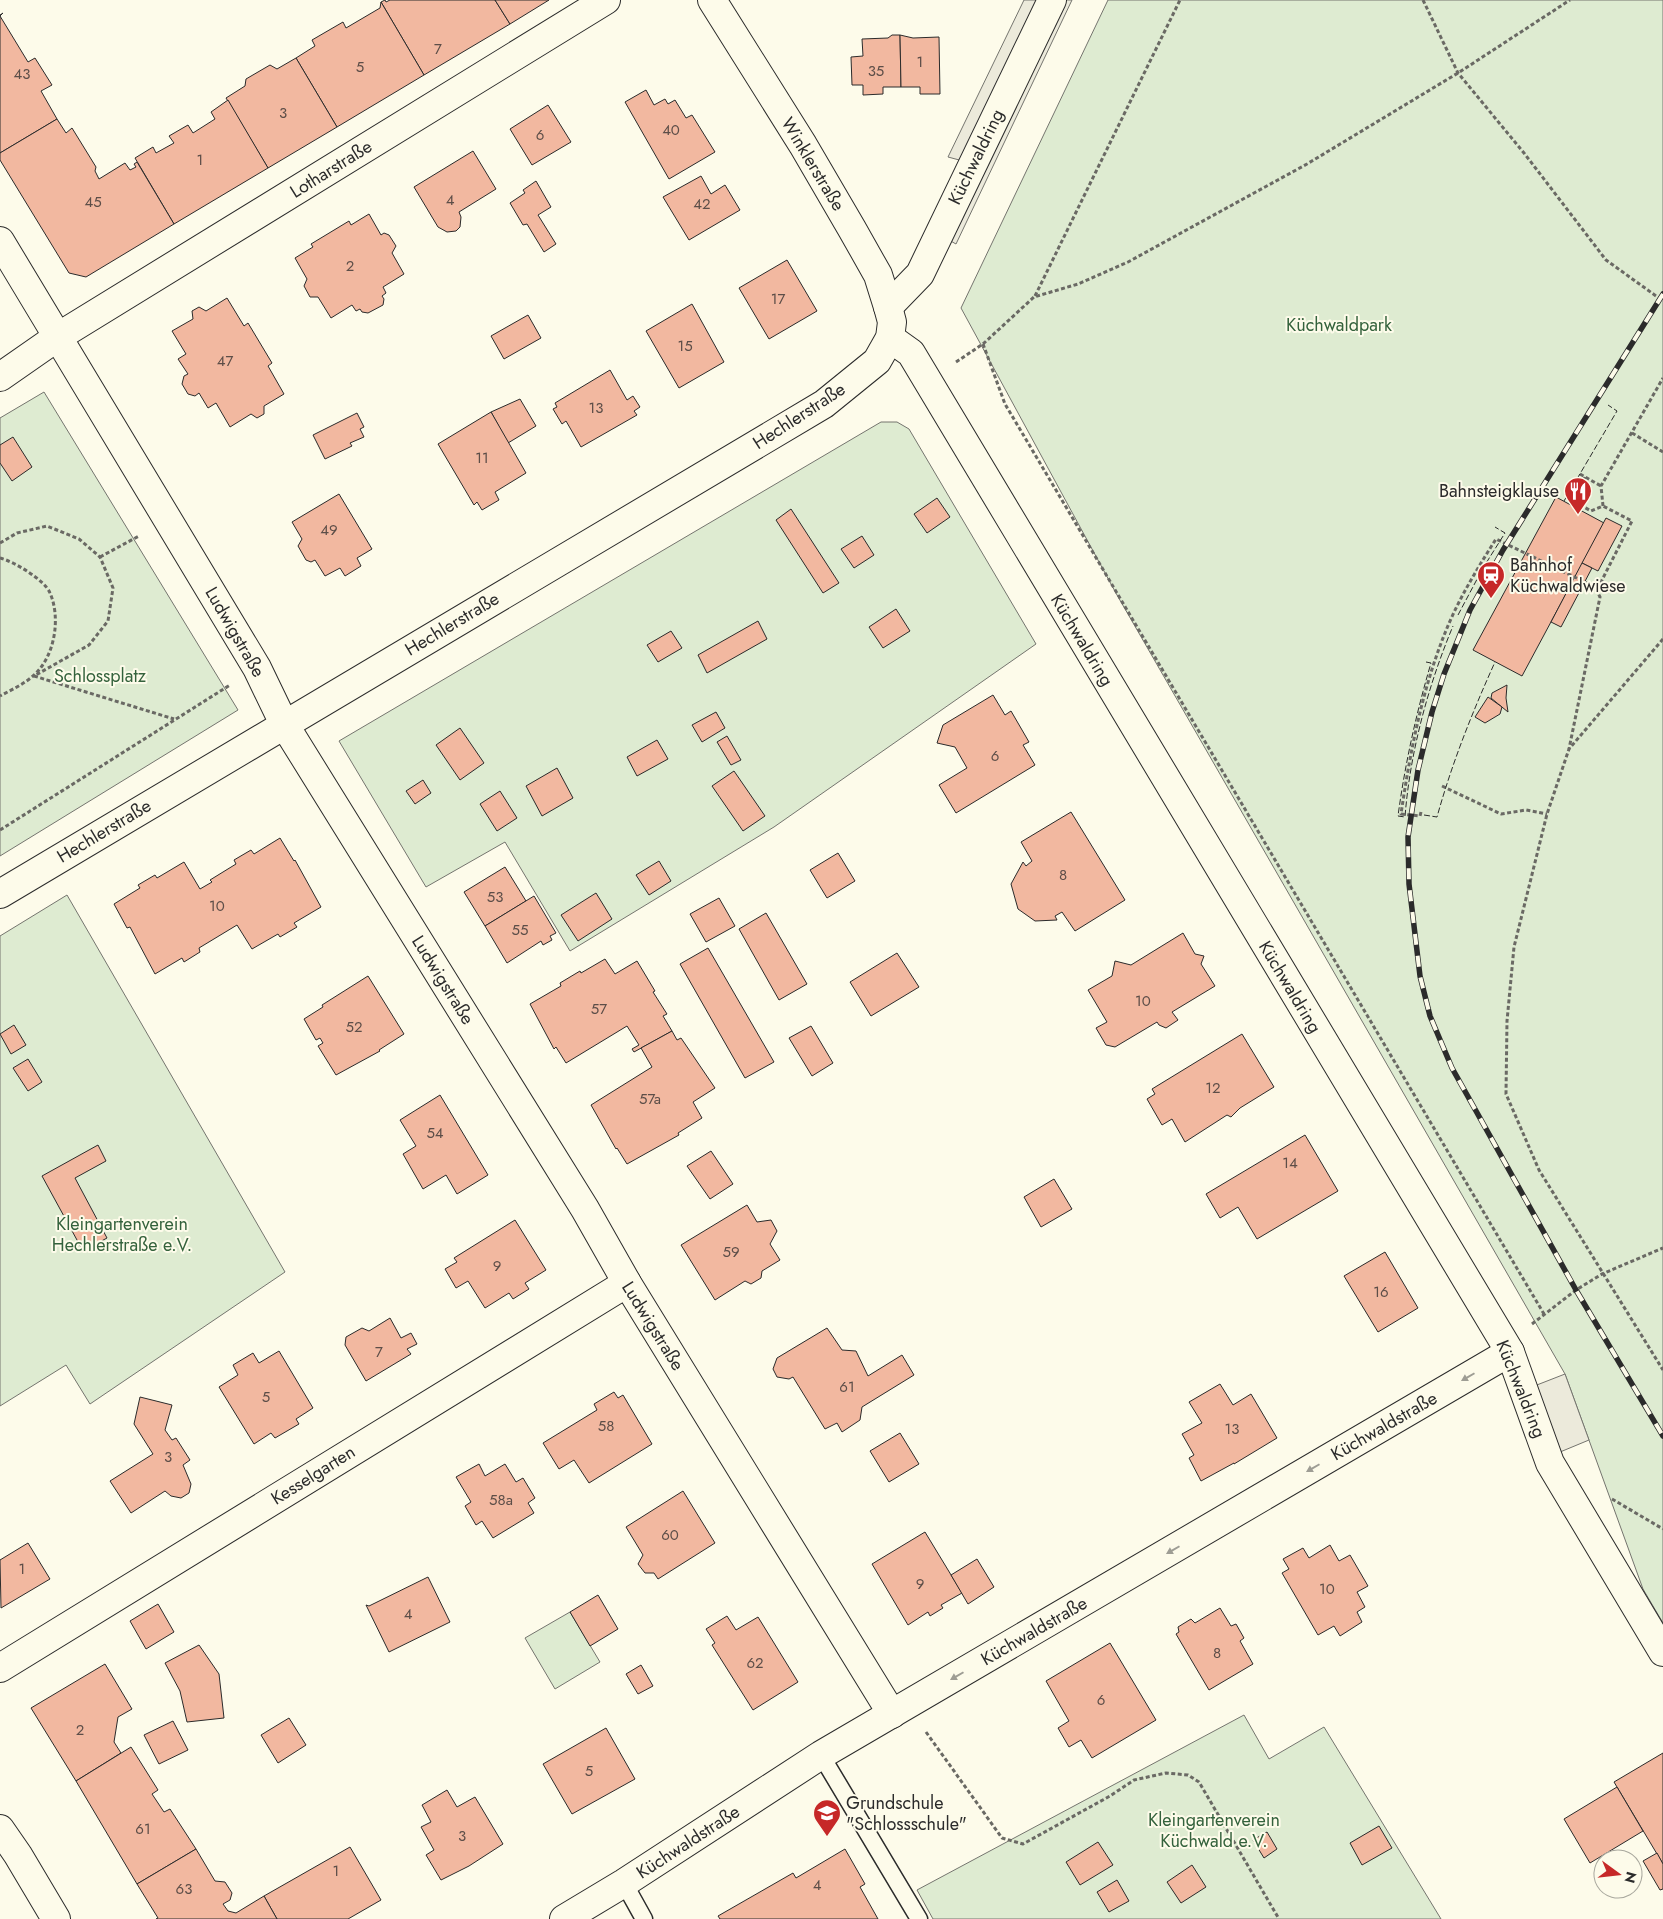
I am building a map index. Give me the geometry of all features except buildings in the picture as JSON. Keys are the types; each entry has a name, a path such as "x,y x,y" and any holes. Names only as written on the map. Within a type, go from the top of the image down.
{"street":[{"name":"Lotharstraße","path":"56,338 606,0"},
{"name":"Winklerstraße","path":"712,0 803,145 878,276 892,322 890,338"},
{"name":"Küchwaldring","path":"888,307 920,274 1052,0"},
{"name":"Ludwigstraße","path":"0,241 56,338 158,505 170,520 257,668 284,724 579,1201 627,1283 899,1710"},
{"path":"0,377 56,338"},
{"name":"Küchwaldring","path":"890,338 911,353 1510,1352 1550,1463 1663,1652"},
{"name":"Hechlerstraße","path":"0,894 824,404 878,361 890,338"},
{"name":"Kesselgarten","path":"0,1668 627,1283"},
{"name":"Küchwaldstraße","path":"564,1919 624,1883 821,1755 1510,1352"},
{"path":"0,1830 18,1855 56,1919"}],"lane":[{"path":"821,1755 919,1919"},
{"path":"624,1883 644,1919"}],"path":[{"path":"928,381 983,344 1034,297 1180,0"},
{"path":"1423,0 1458,73 1524,153 1606,260 1663,301"},
{"path":"1034,297 1078,284 1128,262 1307,164 1458,73 1570,0"},
{"path":"983,344 1005,404 1544,1314"},
{"path":"1603,506 1601,486 1663,378"},
{"path":"1632,432 1663,452"},
{"path":"1580,474 1601,486"},
{"path":"1585,477 1575,502 1591,511 1603,506 1632,521 1602,580 1595,587"},
{"path":"100,557 170,520"},
{"path":"0,543 17,533 47,526 79,539 100,557 113,588 108,621 89,645 0,696"},
{"path":"1421,812 1420,816 1401,814 1419,718 1445,632 1477,569 1496,539 1595,587 1600,597 1569,749 1547,814 1514,946 1507,1021 1506,1094 1539,1170 1663,1370"},
{"path":"0,558 24,569 50,591 56,621 51,650 34,676"},
{"path":"1569,749 1663,639"},
{"path":"0,830 257,668"},
{"path":"34,676 174,720"},
{"path":"1442,786 1501,814 1526,810 1547,814"},
{"path":"1510,1352 1524,1331 1576,1290 1602,1274 1663,1248"},
{"path":"899,1710 937,1745 1002,1838 1023,1844 1110,1796 1134,1780 1166,1773 1188,1775 1200,1782 1280,1919"}],"green space":[{"name":"Küchwaldpark","path":"1108,0 1663,0 1663,1623 1643,1589 1565,1374 1117,595 961,308"},
{"name":"Schlossplatz","path":"44,392 238,710 0,856 0,418"},
{"path":"881,422 897,422 909,429 1036,644 774,827 570,951 505,842 426,887 339,741"},
{"name":"Kleingartenverein Hechlerstraße e.V.","path":"67,895 285,1272 90,1404 66,1365 0,1406 0,936"},
{"path":"570,1612 600,1662 555,1689 525,1638"},
{"name":"Kleingartenverein Küchwald e.V.","path":"1244,1715 1269,1759 1324,1727 1441,1919 933,1919 917,1890"}],"shaded area":[{"path":"1024,0 1040,0 963,161 948,157"},
{"path":"1056,0 1072,0 956,244 940,235"},
{"path":"1565,1374 1589,1440 1548,1457 1524,1390"}],"railway":[{"path":"1663,294 1503,550 1470,610 1444,674 1432,712 1418,770 1408,837 1409,884 1420,976 1430,1016 1452,1068 1576,1290 1663,1436"}],"fence":[{"path":"1564,501 1617,411 1608,405"},
{"path":"1458,615 1483,568 1505,533 1495,527"},
{"path":"1426,662 1431,663 1420,701 1398,816 1405,817 1411,768 1428,696 1453,626"},
{"path":"1424,815 1437,817 1463,738 1495,662"}],"place":[{"name":"Bahnsteigklause","path":"1578,515"},
{"name":"Bahnhof Küchwaldwiese","path":"1491,599"},
{"name":"Grundschule \"Schlossschule\"","path":"827,1837"}]}
